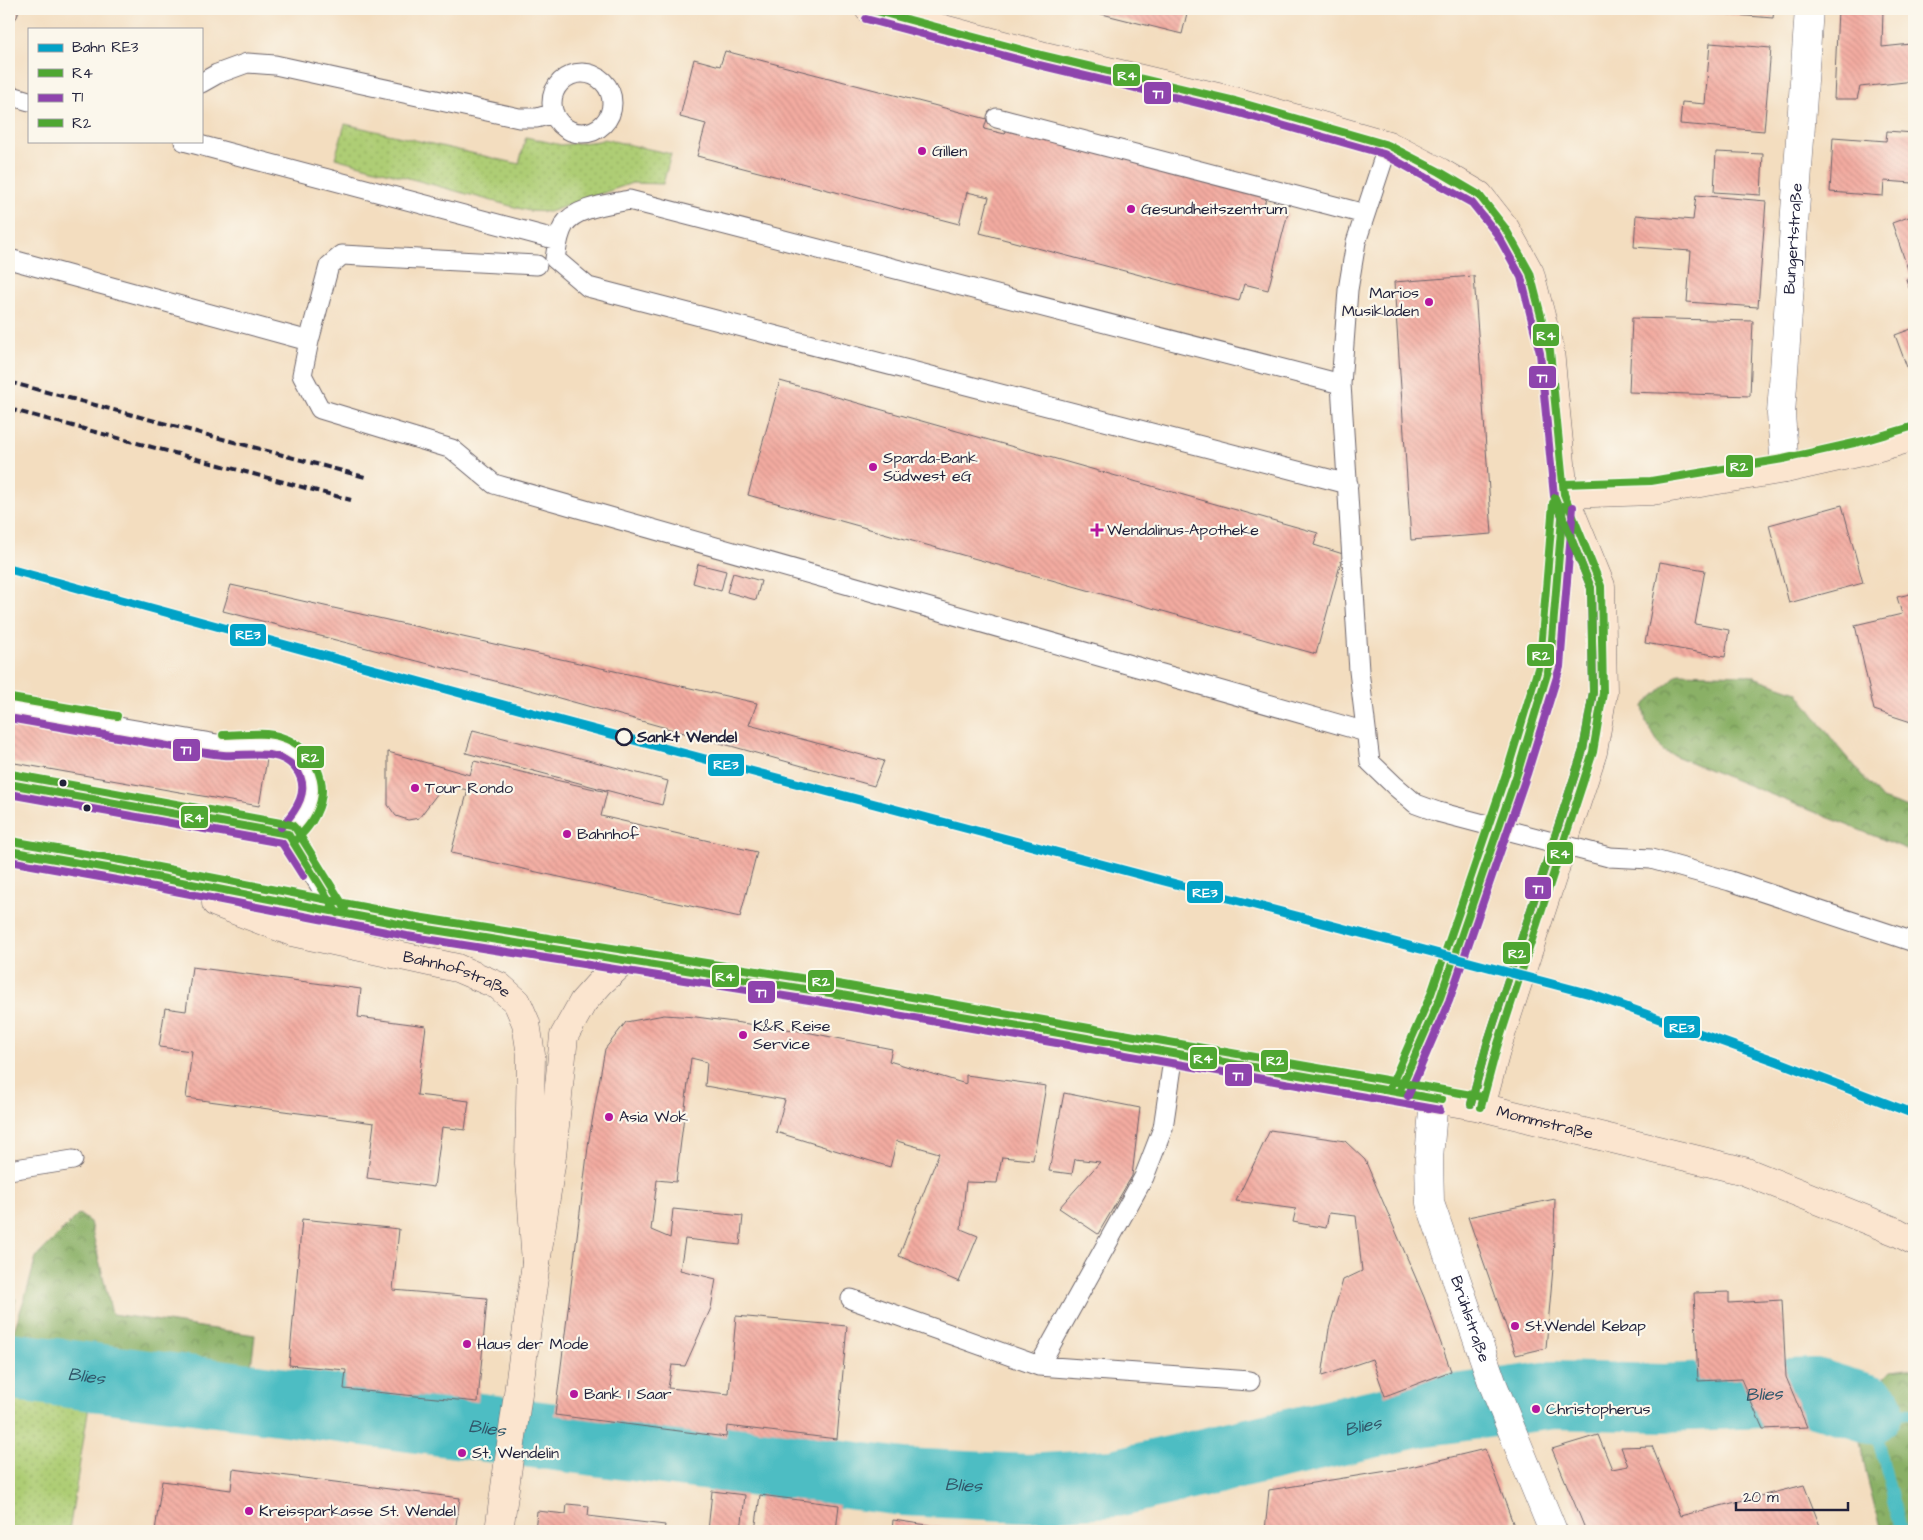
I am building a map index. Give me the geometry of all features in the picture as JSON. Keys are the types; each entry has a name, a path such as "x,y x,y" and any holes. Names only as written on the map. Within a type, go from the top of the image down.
{"main road":[{"path":"869,9 1031,52 1235,100 1388,145 1479,195 1505,228 1530,273 1550,352 1564,494 1550,664 1518,771 1440,998 1399,1092"},
{"path":"1564,494 1652,491 1785,469 1914,438"},
{"path":"1481,1107 1497,1047 1593,752 1603,693 1601,586 1564,494"},
{"name":"Mommstraße","path":"9,851 338,913 830,994 1481,1107 1744,1170 1897,1232 1914,1241"},
{"name":"Bahnhofstraße","path":"142,875 292,932 457,968 499,986 517,1002 526,1023 531,1055 530,1163 536,1263"},
{"name":"Bahnhofstraße","path":"499,1531 551,1165 564,1036 583,1002 624,961"}],"street":[{"name":"Bungertstraße","path":"1785,469 1781,414 1809,9"},
{"name":"Brühlstraße","path":"1434,1098 1429,1158 1430,1203 1492,1382 1553,1531"}],"lane":[{"path":"202,83 217,74 247,62 275,65 519,118 537,118 554,113"},
{"path":"9,96 28,101"},
{"path":"997,118 1365,214"},
{"path":"188,142 558,240"},
{"path":"1388,145 1356,242 1348,290 1342,384 1354,606 1360,684 1370,762 1416,804 1438,812 1609,857 1651,859 1730,881 1914,942"},
{"path":"1342,384 629,200 588,208 565,223 558,240 555,259 588,287 1348,484"},
{"path":"537,265 342,255 329,266 308,341 302,375 320,409 452,449 494,484 1366,732"},
{"path":"9,259 308,341"},
{"path":"9,708 222,745 275,745 287,749 302,760 312,777 312,794 307,810 301,820 288,834"},
{"path":"9,784 288,834 338,913"},
{"path":"1039,1366 1144,1177 1163,1128 1174,1053"},
{"path":"9,1170 73,1160"},
{"path":"851,1299 1039,1366 1250,1381"}],"green space":[{"path":"345,124 519,164 526,137 561,145 604,139 671,154 663,184 632,183 549,212 529,211 335,158"},
{"path":"1679,673 1748,675 1797,692 1838,747 1882,799 1914,810 1914,852 1663,751 1646,722 1643,706"},
{"path":"79,1214 90,1222 112,1314 255,1335 247,1397 9,1366 11,1340 36,1257"},
{"path":"9,1298 16,1299 9,1328"},
{"path":"1914,1368 1914,1531 1881,1531 1867,1477 1853,1405 1892,1371"},
{"path":"9,1395 89,1405 69,1531 9,1531"}],"building":[{"path":"9,9 19,9 17,17 9,26"},
{"path":"1082,9 1188,9 1182,34"},
{"path":"1711,9 1774,9 1773,18 1710,13"},
{"path":"1838,9 1883,9 1882,47 1911,44 1914,81 1860,87 1857,99 1834,99"},
{"path":"1710,43 1771,48 1764,131 1680,124 1682,102 1705,104"},
{"path":"725,51 987,119 984,129 1005,134 1009,123 1268,191 1264,206 1288,213 1268,290 1244,284 1239,301 980,233 989,197 967,192 959,224 697,156 706,124 680,117 694,59 720,66"},
{"path":"1887,131 1914,133 1913,183 1884,181 1883,196 1830,192 1833,137 1886,141"},
{"path":"1716,152 1763,154 1761,195 1714,192"},
{"path":"1696,195 1766,201 1758,307 1687,302 1691,251 1634,247 1636,215 1693,220"},
{"path":"1914,215 1914,302 1906,279 1911,278 1892,223"},
{"path":"1474,276 1492,534 1411,540 1394,282"},
{"path":"1632,318 1753,321 1750,396 1629,392"},
{"path":"1914,328 1914,386 1895,335"},
{"path":"780,381 1318,533 1314,545 1343,554 1316,654 748,495"},
{"path":"1842,505 1863,583 1789,603 1769,525"},
{"path":"1660,562 1705,570 1695,624 1729,630 1725,657 1645,643"},
{"path":"698,564 726,571 721,591 693,583"},
{"path":"733,573 761,581 756,600 727,592"},
{"path":"231,585 757,703 749,725 884,761 874,786 534,691 223,611"},
{"path":"1914,593 1914,723 1874,710 1855,625 1902,614 1897,597"},
{"path":"9,714 267,759 259,806 9,762"},
{"path":"473,730 668,781 662,805 466,753"},
{"name":"Bahnhof","path":"388,752 470,775 474,761 607,792 601,816 757,852 740,917 451,853 468,790 444,785 419,818 408,820 396,816 388,805"},
{"path":"192,967 361,989 358,1017 426,1026 417,1095 469,1101 465,1130 442,1127 434,1187 367,1178 374,1123 186,1098 192,1051 159,1047 165,1008 186,1011"},
{"path":"664,1015 696,1017 801,1031 892,1049 889,1061 966,1084 966,1075 1046,1086 1033,1160 1002,1157 997,1183 966,1182 961,1229 978,1236 959,1282 899,1256 939,1153 897,1141 890,1167 776,1132 785,1100 705,1086 707,1062 691,1058 676,1182 657,1180 651,1230 670,1238 673,1209 743,1216 740,1245 685,1239 680,1270 716,1279 711,1308 685,1366 672,1365 668,1388 729,1394 736,1316 847,1326 837,1439 727,1426 726,1437 555,1415 589,1139 605,1049 626,1022"},
{"path":"1064,1093 1140,1108 1132,1176 1098,1234 1059,1208 1100,1162 1075,1159 1072,1174 1049,1171"},
{"path":"1270,1130 1345,1141 1365,1160 1424,1297 1451,1371 1385,1396 1372,1359 1322,1376 1329,1329 1343,1280 1362,1271 1356,1216 1329,1213 1326,1228 1293,1222 1296,1209 1236,1201"},
{"path":"1555,1199 1553,1268 1546,1348 1516,1355 1468,1217"},
{"path":"302,1219 399,1229 393,1290 487,1298 478,1402 344,1389 346,1370 289,1365"},
{"path":"1729,1292 1729,1303 1782,1300 1786,1377 1807,1427 1763,1429 1741,1379 1698,1381 1694,1293"},
{"path":"1598,1435 1612,1469 1628,1466 1621,1447 1652,1446 1680,1516 1804,1485 1822,1531 1586,1531 1552,1449"},
{"path":"1485,1449 1516,1531 1265,1531 1269,1490 1406,1468"},
{"name":"Kreissparkasse St. Wendel","path":"233,1469 460,1498 455,1531 155,1531 162,1481 231,1490"},
{"path":"712,1491 745,1495 741,1531 708,1531"},
{"path":"760,1495 839,1505 836,1531 755,1531"},
{"path":"567,1504 589,1506 588,1516 665,1525 664,1531 535,1531 537,1511 566,1514"},
{"path":"893,1520 962,1530 962,1531 892,1531"}],"waterway":[{"name":"Blies","path":"9,1366 903,1482 1027,1488 1115,1483 1419,1413 1553,1395 1664,1398 1814,1392 1870,1409"},
{"path":"1901,1531 1870,1409 1914,1414"}],"railway":[{"path":"9,382 365,477"},
{"path":"9,409 351,500"}],"rail line":[{"name":"RE3","path":"9,569 562,721 1590,994 1779,1062 1914,1114"}],"transit line":[{"name":"R4","path":"869,9 1041,55 1235,101 1388,145 1479,195 1505,228 1530,273 1550,351 1564,494 1601,586 1603,693 1593,752 1497,1047 1481,1107"},
{"name":"T1","path":"866,19 1039,65 1232,111 1384,154 1472,203 1497,234 1521,277 1540,353 1554,496 1591,588 1593,692 1583,750 1487,1044 1471,1104"},
{"name":"R2","path":"1564,484 1651,481 1783,459 1863,441 1911,427"},
{"name":"R2","path":"1471,1104 1487,1044 1583,750 1593,692 1591,588 1555,498"},
{"name":"R2","path":"1390,1088 1431,994 1508,768 1540,662 1553,503"},
{"name":"R4","path":"1399,1092 1440,998 1518,771 1550,664 1563,506"},
{"name":"T1","path":"1408,1096 1449,1001 1527,774 1560,667 1573,507"},
{"name":"R2","path":"11,698 117,716"},
{"name":"T1","path":"9,718 205,753 223,755 261,754 280,757 288,761 295,768 302,784 302,792 297,807 281,827"},
{"name":"R2","path":"223,735 274,735 292,742 310,757 320,778 322,790 320,802 312,822 295,841"},
{"name":"R2","path":"11,774 292,825 345,908"},
{"name":"R4","path":"9,784 288,834 337,913"},
{"name":"T1","path":"9,794 282,843 303,876"},
{"name":"R2","path":"11,841 132,862 411,916 832,983 1483,1097"},
{"name":"R4","path":"9,851 130,872 409,926 830,993 1442,1100"},
{"name":"T1","path":"9,861 407,936 828,1003 1440,1110"}],"place":[{"name":"Gillen","path":"922,151"},
{"name":"Gesundheitszentrum","path":"1131,209"},
{"name":"Marios Musikladen","path":"1429,302"},
{"name":"Sparda-Bank Südwest eG","path":"873,467"},
{"name":"Wendalinus-Apotheke","path":"1097,530"},
{"name":"Sankt Wendel","path":"624,737"},
{"name":"Tour Rondo","path":"415,788"},
{"name":"Bahnhof","path":"567,834"},
{"name":"K&R Reise Service","path":"743,1035"},
{"name":"Asia Wok","path":"609,1117"},
{"name":"St.Wendel Kebap","path":"1515,1326"},
{"name":"Haus der Mode","path":"467,1344"},
{"name":"Bank 1 Saar","path":"574,1394"},
{"name":"Christopherus","path":"1536,1409"},
{"name":"St. Wendelin","path":"462,1453"},
{"name":"Kreissparkasse St. Wendel","path":"249,1511"}]}
